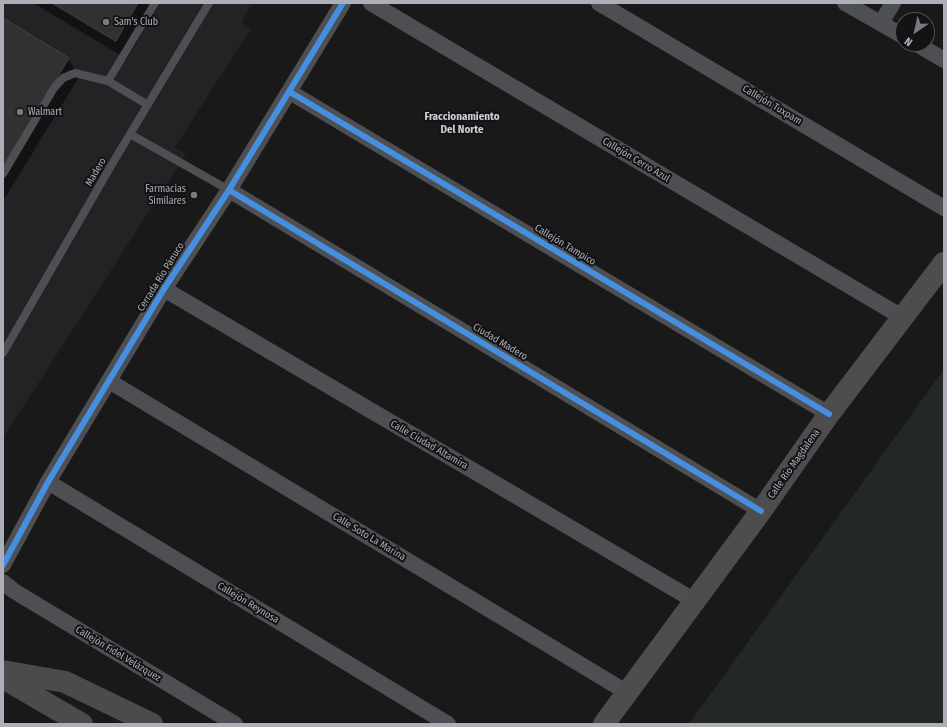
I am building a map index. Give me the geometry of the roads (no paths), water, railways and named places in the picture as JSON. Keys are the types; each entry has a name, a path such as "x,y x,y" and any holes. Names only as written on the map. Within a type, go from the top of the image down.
{"highway":[{"path":"3,671 65,682 152,724"},
{"path":"3,678 82,724"}],"street":[{"name":"Cerrada Río Pánuco","path":"3,565 48,482 164,289 229,190 343,3"},
{"name":"Callejón Cerro Azul","path":"370,3 902,317"},
{"name":"Callejón Tuxpam","path":"599,3 944,208"},
{"path":"846,3 895,31"},
{"path":"881,23 893,3"},
{"path":"930,52 944,60"},
{"name":"Callejón Tampico","path":"290,92 829,414"},
{"name":"Ciudad Madero","path":"229,190 761,511"},
{"name":"Calle Río Magdalena","path":"604,724 761,511 829,414 944,263"},
{"name":"Calle Ciudad Altamira","path":"164,289 695,601"},
{"name":"Calle Soto La Marina","path":"110,381 628,693"},
{"name":"Callejón Reynosa","path":"48,482 448,724"},
{"name":"Callejón Fidel Velázquez","path":"3,582 14,591 235,724"}],"lane":[{"path":"108,81 155,3"},
{"name":"Madero","path":"3,353 130,134 209,3"},
{"path":"3,174 54,88 63,78 75,73 108,81 148,105"},
{"path":"130,134 229,190"}],"place":[{"name":"Sam's Club","path":"106,22"},
{"name":"Walmart","path":"20,112"},
{"name":"Farmacias Similares","path":"194,195"}],"district":[{"name":"Fraccionamiento Del Norte","path":"462,123"}]}
